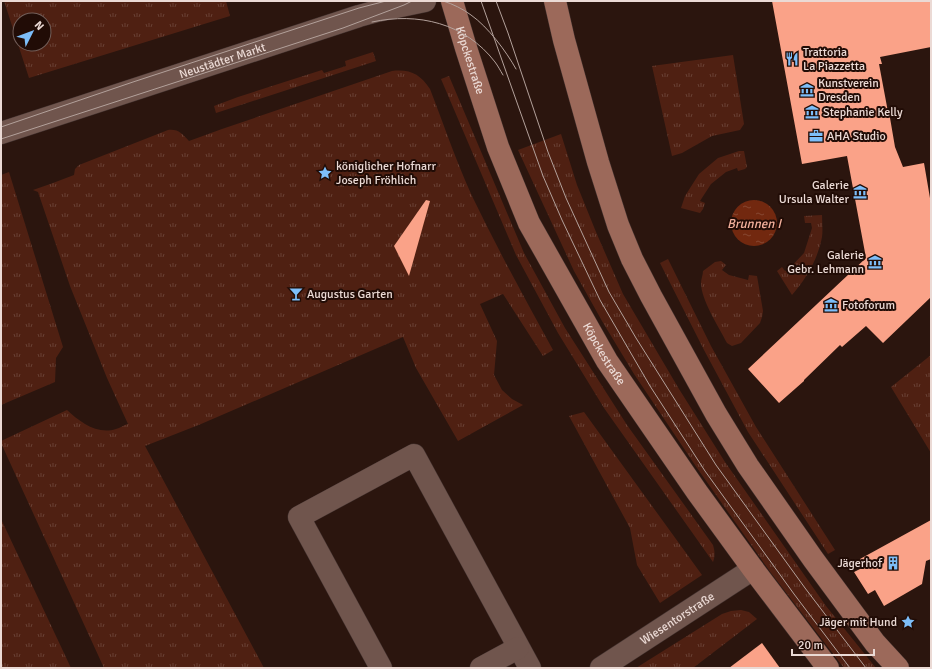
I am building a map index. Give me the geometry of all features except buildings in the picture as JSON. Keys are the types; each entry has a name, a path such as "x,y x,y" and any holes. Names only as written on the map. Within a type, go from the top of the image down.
{"main road":[{"name":"Köpckestraße","path":"452,1 498,147 530,223 607,361 697,492 828,668"},
{"path":"554,1 598,162 618,225 632,259 716,414 748,466 813,559 870,636 898,668"}],"street":[{"name":"Neustädter Markt","path":"1,133 359,16 425,1"},
{"path":"381,668 299,517 414,455 530,668"},
{"name":"Wiesentorstraße","path":"601,668 753,569"},
{"path":"481,668 518,648"}],"green space":[{"path":"4,1 226,1 230,16 29,78 21,52 52,52 52,12 12,12 12,26"},
{"path":"373,52 376,61 216,113 214,106 322,70 324,73 346,66 345,61"},
{"path":"733,55 744,124 740,130 712,136 682,153 672,156 652,66"},
{"path":"392,71 404,71 414,74 418,76 430,89 455,156 472,196 501,254 553,350 543,356 503,294 480,304 497,341 494,375 502,390 512,399 523,405 458,441 416,368 403,337 201,424 145,446 264,668 104,668 1,443 1,441 67,410 83,423 96,429 118,429 128,424 107,378 70,286 38,192 33,190 74,175 75,169 79,165 168,130 178,131 189,141"},
{"path":"449,76 524,253 565,328 627,425 713,545 713,562 604,408 558,333 516,255 441,79"},
{"path":"561,134 577,185 623,294 679,389 725,462 826,606 876,668 844,668 771,573 697,468 634,374 602,321 574,271 518,150"},
{"path":"739,151 744,151 747,167 745,169 738,171 737,168 726,172 711,184 700,201 705,203 700,213 681,208 685,196 699,174 718,158"},
{"path":"9,172 63,347 56,358 55,382 1,405 1,175"},
{"path":"822,215 822,237 818,253 807,275 792,295 777,271 782,267 785,271 788,270 804,253 812,228 811,223 805,223 804,216"},
{"path":"668,259 711,346 756,427 835,550 828,554 748,432 660,263"},
{"path":"721,261 726,265 722,270 729,275 748,280 749,275 757,276 763,311 760,323 741,343 732,346 727,343 715,321 702,290 701,282 703,271 715,262"},
{"path":"931,355 931,453 891,387"},
{"path":"584,412 702,575 660,603 637,565 630,528 569,416"},
{"path":"1,519 71,668 1,668"},
{"path":"741,610 749,612 757,619 693,668 636,668 722,614"}],"water":[{"name":"Brunnen I","path":"750,200 758,200 767,204 773,210 777,223 773,236 767,242 758,246 750,246 741,242 735,236 731,227 731,219 735,210 741,204"}],"tram line":[{"path":"1,127 359,8 386,1"},
{"path":"1,139 343,28 412,1"},
{"path":"443,1 465,11 484,26 502,47 516,69"},
{"path":"481,1 543,176 600,300 650,386 705,471 794,594 850,668"},
{"path":"496,1 548,152 566,198 609,292 636,338 716,465 805,588 866,668"},
{"path":"372,22 389,19 423,20 440,24 455,30 470,38 483,49 495,62 503,75"}],"place":[{"name":"Trattoria La Piazzetta","path":"792,59"},
{"name":"Kunstverein Dresden","path":"807,90"},
{"name":"Stephanie Kelly","path":"812,112"},
{"name":"AHA Studio","path":"816,136"},
{"name":"königlicher Hofnarr Joseph Fröhlich","path":"325,173"},
{"name":"Galerie Ursula Walter","path":"860,192"},
{"name":"Galerie Gebr. Lehmann","path":"875,262"},
{"name":"Augustus Garten","path":"296,294"},
{"name":"Fotoforum","path":"831,305"},
{"name":"Jägerhof","path":"893,563"},
{"name":"Jäger mit Hund","path":"908,622"}]}
